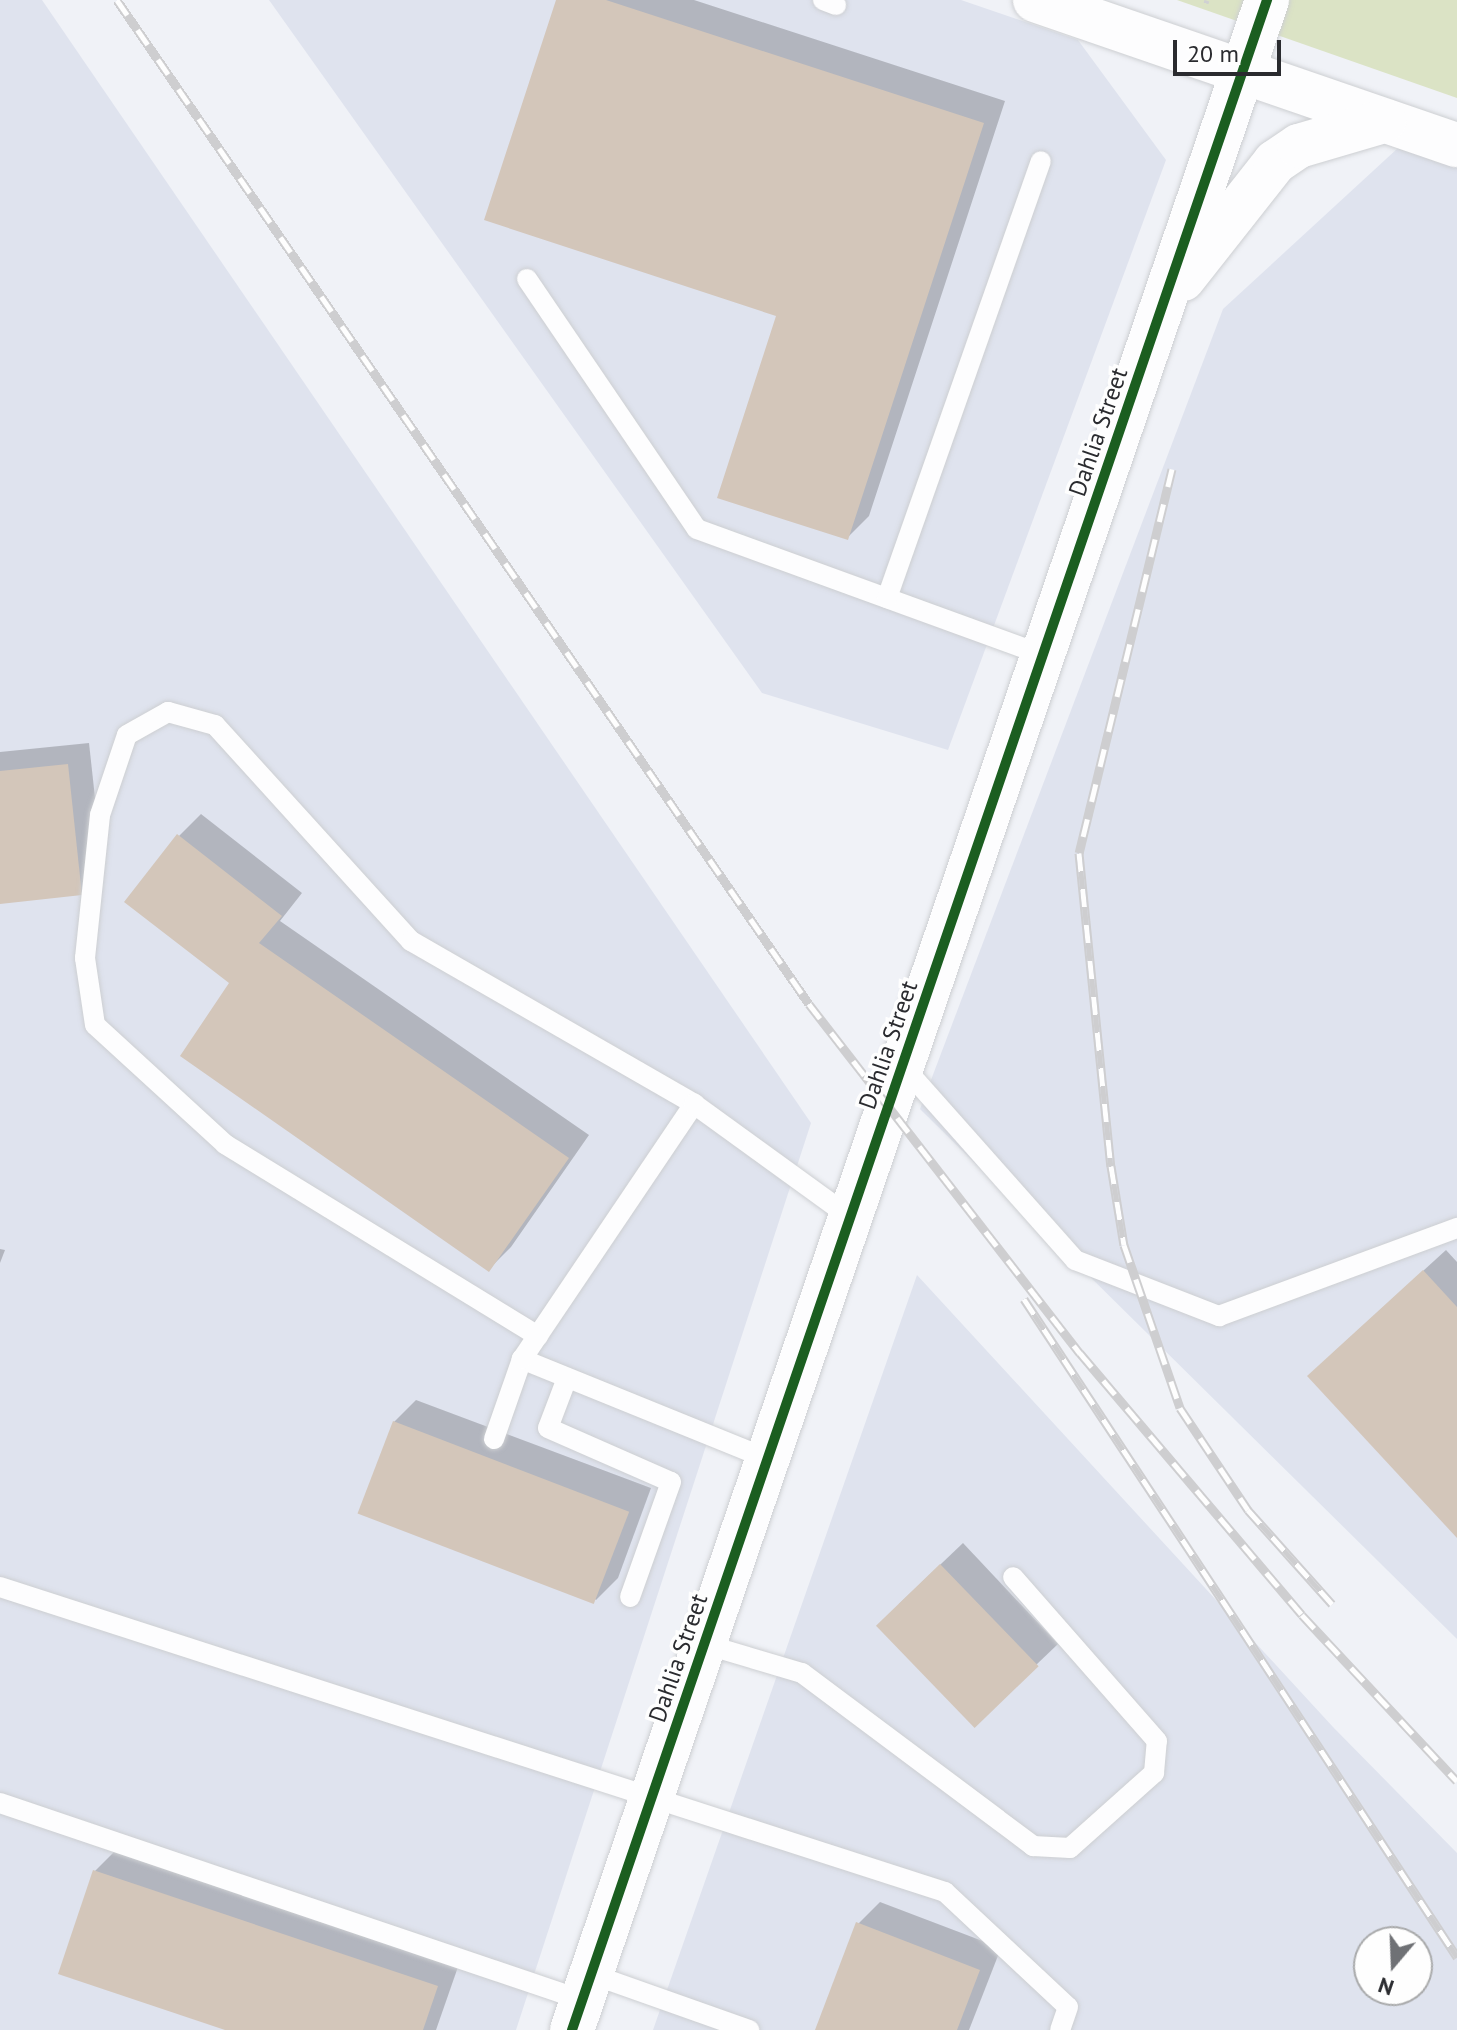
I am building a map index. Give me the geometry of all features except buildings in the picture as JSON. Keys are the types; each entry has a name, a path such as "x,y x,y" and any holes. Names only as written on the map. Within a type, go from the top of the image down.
{"street":[{"path":"1035,0 1457,145"},
{"path":"1080,0 1101,0"},
{"name":"Dahlia Street","path":"582,2001 1267,0"},
{"path":"1150,340 1181,281 1275,162 1299,146 1384,121"}],"lane":[{"path":"887,598 1041,161"},
{"path":"527,279 697,529 1043,655"},
{"path":"538,1336 225,1144 95,1025 85,958 100,815 127,735 168,712 215,725 411,941 694,1104 850,1217"},
{"path":"902,1065 1075,1260 1219,1316 1457,1228"},
{"path":"494,1439 522,1359 694,1104"},
{"path":"522,1359 768,1459"},
{"path":"567,1378 548,1428 671,1482 630,1597"},
{"path":"704,1644 802,1673 1033,1846 1070,1848 1154,1773 1157,1741 1013,1577"},
{"path":"0,1587 945,1892 1068,2007 1060,2030"},
{"path":"0,1803 582,2001 749,2030"}],"shaded area":[{"path":"0,0 42,0 811,1123 516,2030 0,2030"},
{"path":"269,0 961,0 1078,40 1166,160 948,750 762,693"},
{"path":"1398,148 1457,168 1457,1639 920,1109 1223,309"},
{"path":"917,1275 1333,1727 1457,1853 1457,2030 653,2030"}],"green space":[{"path":"1177,0 1457,0 1457,98"}],"railway":[{"path":"117,0 809,1004 1080,1353 1302,1615 1457,1781"},
{"path":"1172,469 1079,853 1111,1166 1124,1245 1180,1408 1248,1510 1332,1604"},
{"path":"1024,1299 1457,1957"}],"cycle path":[{"path":"572,2030 1267,0"}]}
